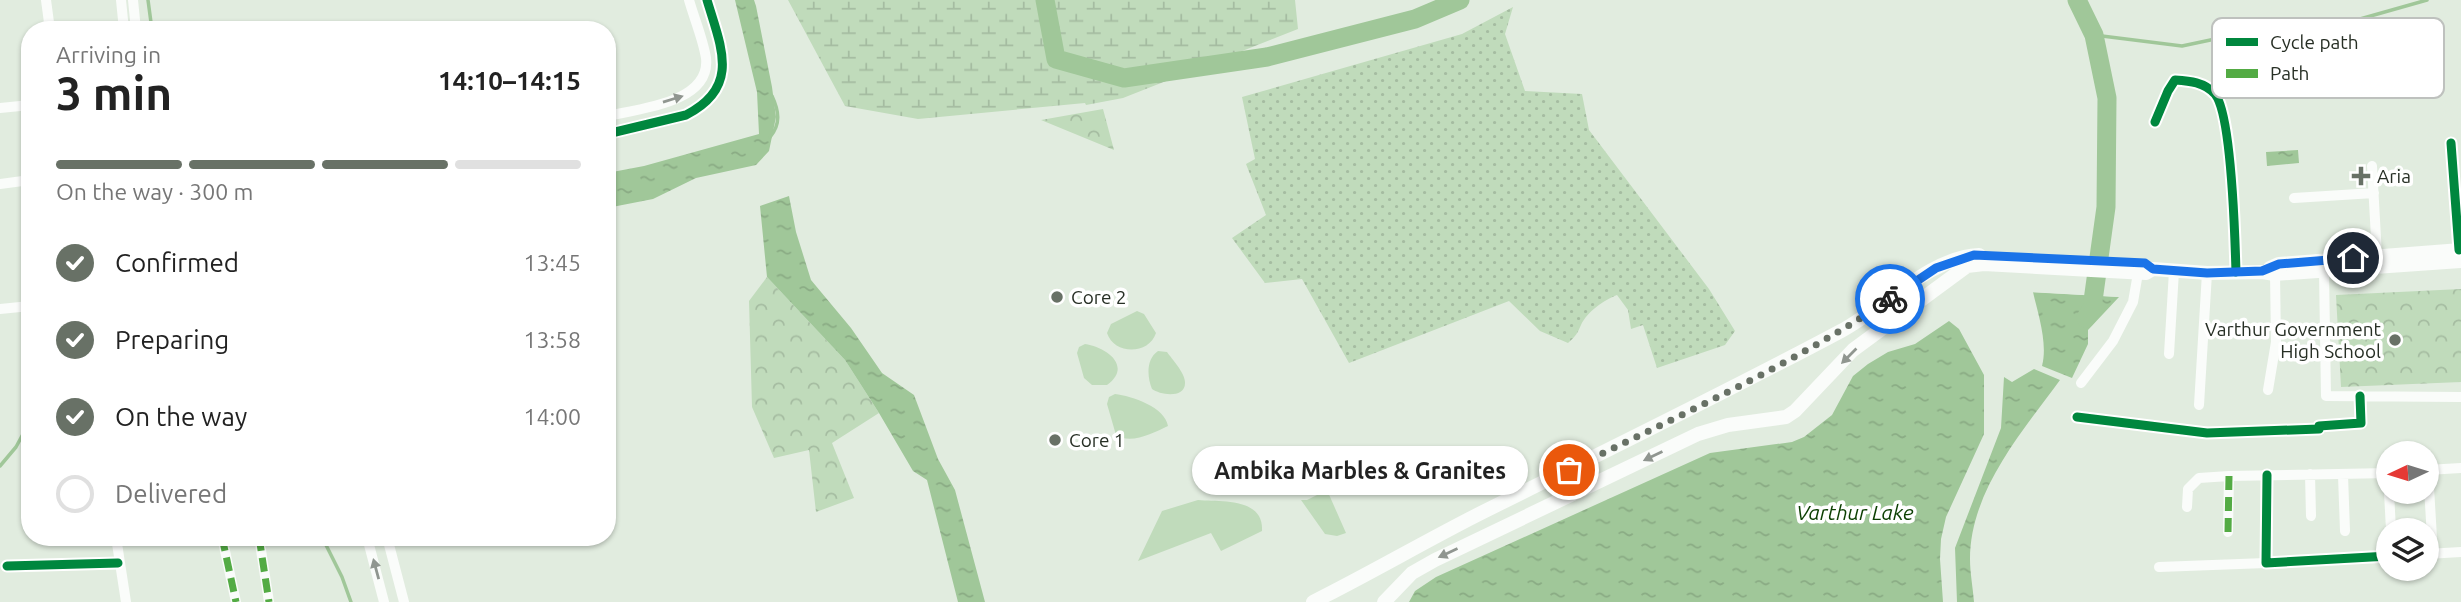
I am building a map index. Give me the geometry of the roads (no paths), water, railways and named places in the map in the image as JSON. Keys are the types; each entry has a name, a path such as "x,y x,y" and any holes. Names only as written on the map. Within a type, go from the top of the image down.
{"main road":[{"path":"2268,273 2279,264 2460,253"},
{"path":"1313,602 1475,517 1756,377 1846,328 1936,268 1984,259 2121,267 2145,263 2153,269 2207,273 2324,272 2460,253"},
{"path":"1384,602 1412,573 1435,560 1698,434 1728,425 1786,416 1808,400 1853,350 1965,262"},
{"path":"2121,267 2146,273 2153,269"}],"street":[{"path":"46,0 49,21"},
{"path":"121,0 123,21"},
{"path":"133,0 135,21"},
{"path":"616,114 679,99 697,85 704,73 706,58 689,0"},
{"path":"616,132 685,115 711,96 720,78 723,56 707,0"},
{"path":"2155,122 2175,80 2195,81 2212,92"},
{"path":"2217,98 2224,117 2228,146 2236,272"},
{"path":"0,108 21,105"},
{"path":"2451,143 2460,253"},
{"path":"2372,166 2377,256"},
{"path":"0,184 21,181"},
{"path":"2294,198 2374,193"},
{"path":"2169,354 2174,271"},
{"path":"2081,383 2113,341 2133,302 2138,272"},
{"path":"2324,272 2326,397 2461,397"},
{"path":"2199,405 2207,273"},
{"path":"2268,273 2276,342 2268,390"},
{"path":"0,309 21,307"},
{"path":"2077,417 2207,433 2319,429 2319,426 2361,423 2360,396"},
{"path":"2440,469 2461,468"},
{"path":"2310,474 2311,516"},
{"path":"2187,507 2188,489 2199,478 2376,474"},
{"path":"2266,563 2267,475"},
{"path":"2343,475 2345,531"},
{"path":"2228,532 2229,476"},
{"path":"117,546 126,602"},
{"path":"224,546 236,602"},
{"path":"260,546 269,602"},
{"path":"369,546 384,602"},
{"path":"389,546 404,602"},
{"path":"2439,553 2461,552"},
{"path":"2159,567 2376,557"},
{"path":"7,566 118,563"}],"water":[{"path":"735,0 754,0 756,6 776,117 769,151 756,165 696,178 653,199 616,206 616,171 759,134 757,92"},
{"path":"2298,150 2299,163 2267,166 2266,152"},
{"path":"789,196 796,232 811,280 851,328 882,373 914,395 938,459 955,490 985,602 958,602 927,480 913,471 845,360 767,277 760,206"},
{"path":"2033,292 2119,297 2088,330 2088,344 2072,378 2042,366 2043,338"},
{"name":"Varthur Lake","path":"1949,321 1959,329 1984,375 1984,434 1946,517 1940,559 1943,602 1409,602 1415,591 1436,577 1710,453 1792,442 1804,437 1832,415 1853,376 1868,364 1888,352 1915,344"},
{"path":"2034,369 2060,380 2015,442 1988,486 1972,534 1970,564 1974,602 1957,602 1955,548 2001,428 2004,377 2012,382"}],"waterway":[{"path":"148,0 151,21"},
{"path":"1045,0 1056,59 1124,78 1267,57 1415,19 1460,0"},
{"path":"2077,0 2094,35 2107,98 2106,207 2092,308 2086,318"},
{"path":"2363,18 2427,0"},
{"path":"2094,35 2182,46 2212,40"},
{"path":"770,137 778,117 772,96"},
{"path":"0,466 21,438"},
{"path":"326,546 351,602"}],"place":[{"name":"Aria","path":"2361,176"},
{"name":"Core 2","path":"1057,297"},
{"name":"Varthur Government High School","path":"2395,340"},
{"name":"Core 1","path":"1055,440"},
{"name":"Ambika Marbles & Granites","path":"1569,470"}]}
